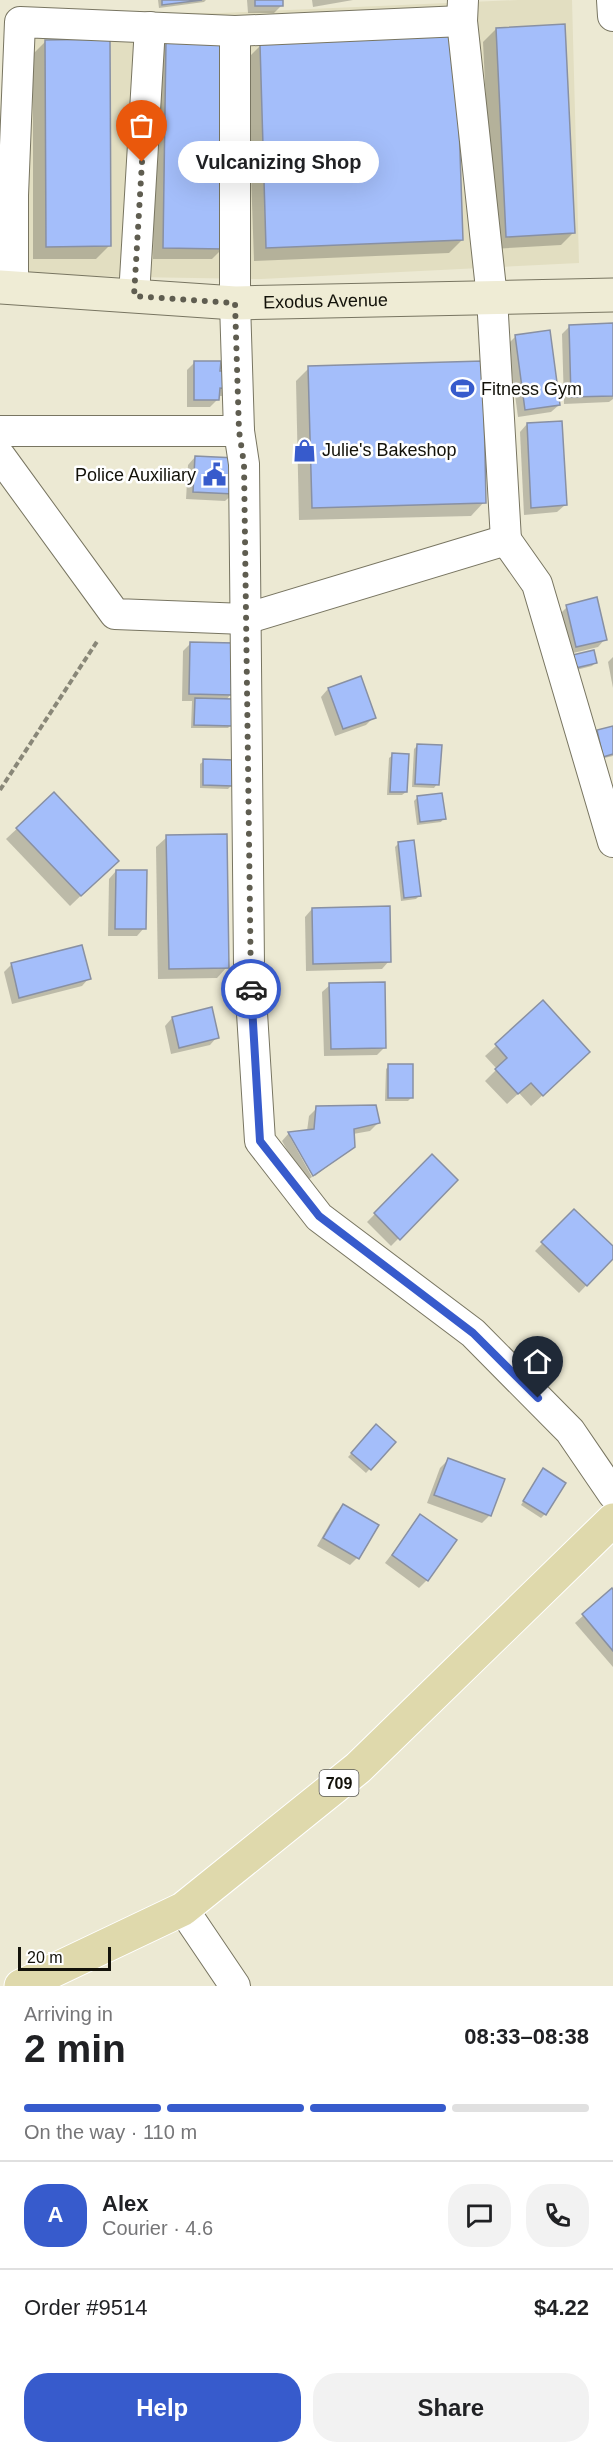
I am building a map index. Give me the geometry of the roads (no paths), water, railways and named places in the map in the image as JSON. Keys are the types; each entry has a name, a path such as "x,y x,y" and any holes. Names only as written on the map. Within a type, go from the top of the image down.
{"main road":[{"name":"709","path":"21,1986 183,1908 358,1768 613,1520"}],"street":[{"path":"612,0 613,16"},
{"path":"6,288 14,195 20,22 235,31 462,11 492,297 506,540 537,584 613,842"},
{"path":"134,296 150,27"},
{"path":"235,31 235,303 239,431 244,464 249,965 260,1141 319,1216 473,1333 570,1431 613,1494"},
{"name":"Exodus Avenue","path":"6,288 235,303 613,295"},
{"path":"0,431 239,431"},
{"path":"0,456 115,614 245,619 506,540"},
{"path":"183,1908 235,1986"}],"place":[{"name":"Vulcanizing Shop","path":"142,162"},
{"name":"Fitness Gym","path":"463,389"},
{"name":"Julie's Bakeshop","path":"304,450"},
{"name":"Police Auxiliary","path":"214,475"}]}
